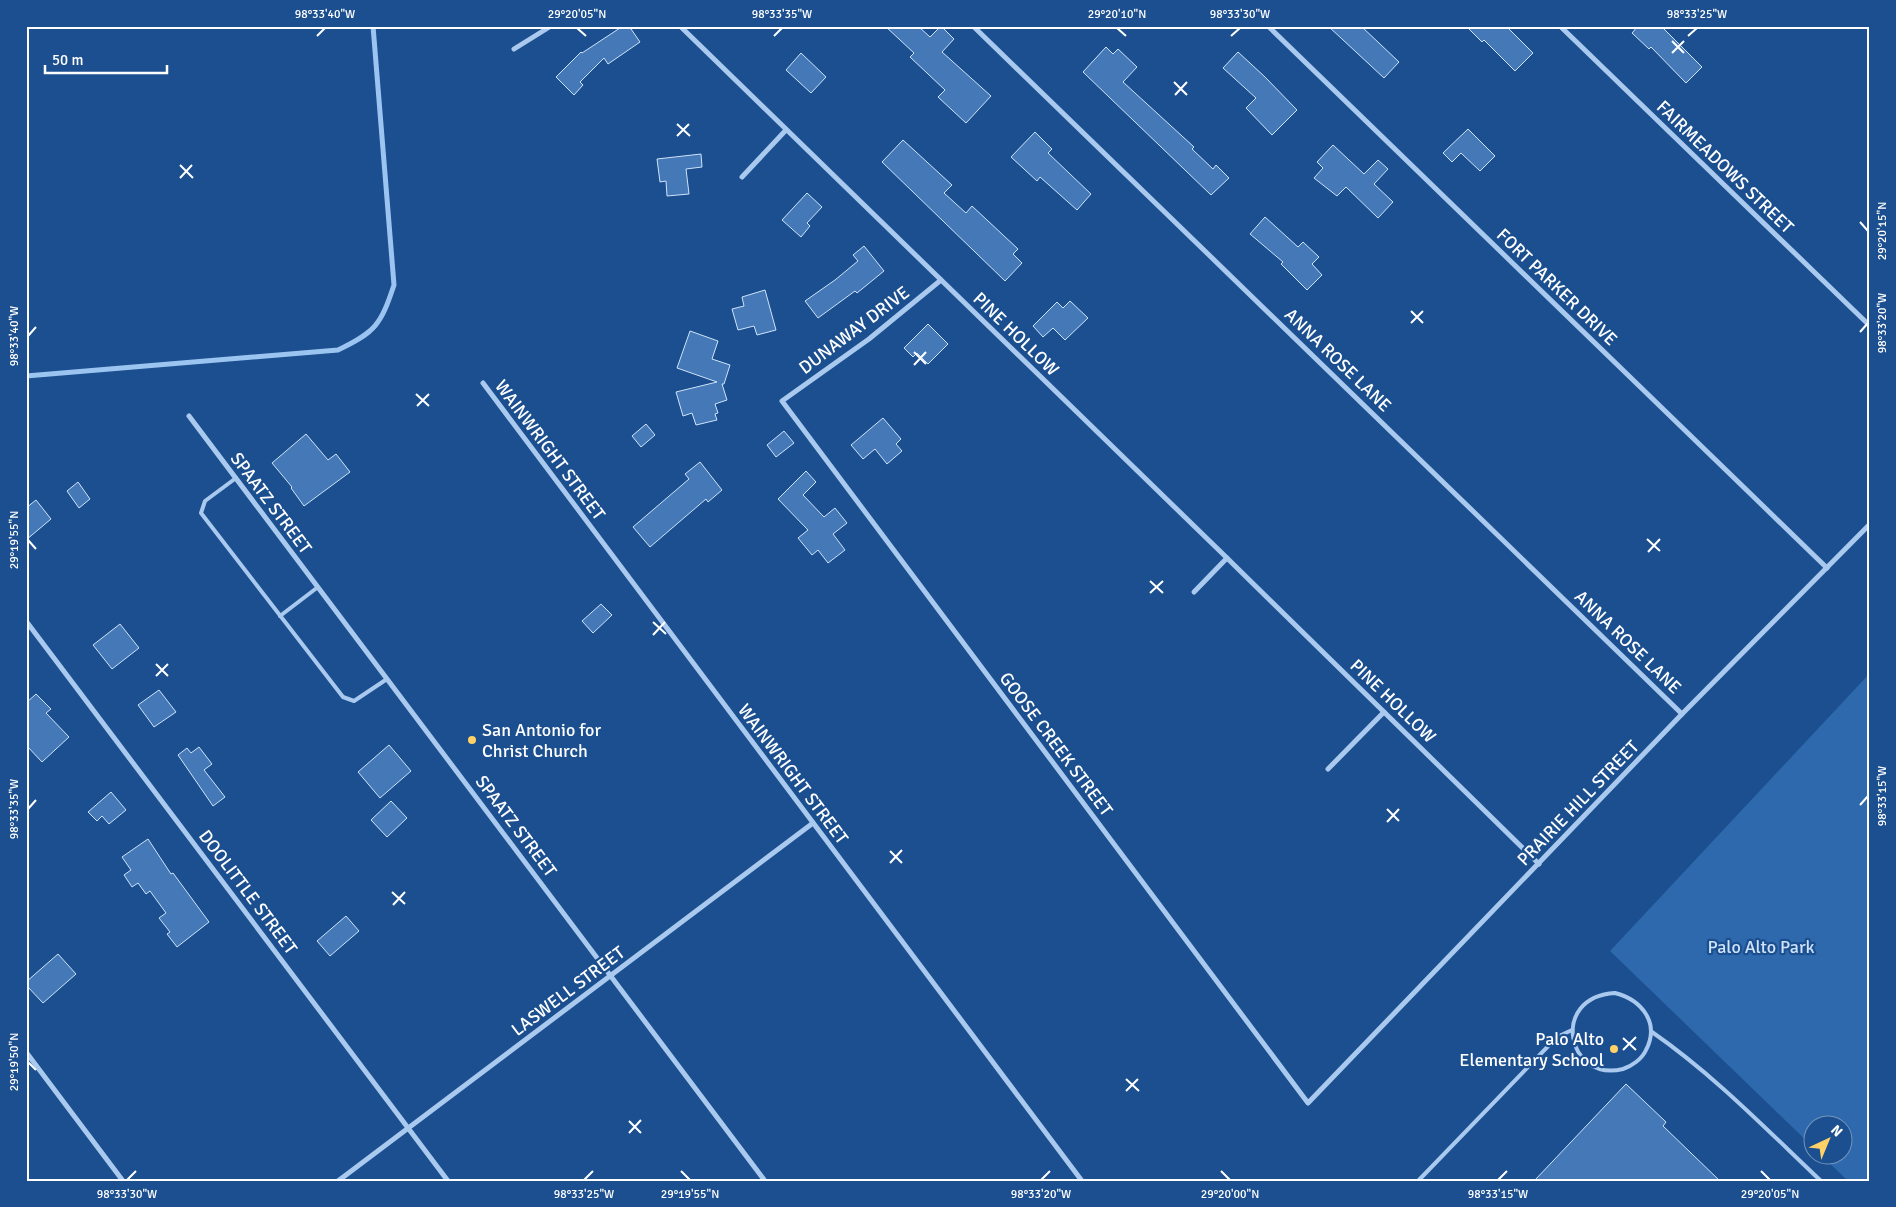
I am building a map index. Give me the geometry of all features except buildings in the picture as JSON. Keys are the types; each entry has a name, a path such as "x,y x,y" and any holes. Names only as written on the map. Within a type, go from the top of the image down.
{"street":[{"path":"514,49 551,26"},
{"name":"PINE HOLLOW","path":"680,26 1539,864"},
{"name":"ANNA ROSE LANE","path":"974,26 1682,714"},
{"name":"FORT PARKER DRIVE","path":"1268,26 1827,568"},
{"name":"FAIRMEADOWS STREET","path":"1560,26 1870,326"},
{"path":"742,177 786,130"},
{"name":"DUNAWAY DRIVE","path":"782,401 869,339 940,280"},
{"name":"WAINWRIGHT STREET","path":"482,383 1082,1181"},
{"name":"GOOSE CREEK STREET","path":"782,401 1308,1103"},
{"name":"SPAATZ STREET","path":"189,416 765,1181"},
{"name":"PRAIRIE HILL STREET","path":"1308,1103 1682,714 1870,524"},
{"path":"1194,592 1227,558"},
{"name":"DOOLITTLE STREET","path":"26,621 448,1181"},
{"path":"1328,769 1384,712"},
{"name":"LASWELL STREET","path":"338,1181 813,823"},
{"path":"26,1052 123,1181"}],"lane":[{"path":"236,478 205,501 201,513 343,697 354,701 388,679"},
{"path":"280,616 318,587"},
{"path":"1616,993 1628,996 1638,1004 1646,1014 1652,1032 1646,1051 1638,1061 1627,1068 1614,1071 1601,1069 1589,1064 1580,1055 1574,1043 1572,1030 1578,1012 1591,998 1603,994 1616,993"},
{"path":"1418,1181 1557,1037 1572,1030"},
{"path":"1652,1032 1681,1052 1714,1080 1821,1181"}],"green space":[{"name":"Palo Alto Park","path":"1870,673 1870,1181 1848,1181 1830,1164 1854,1164 1854,1114 1804,1114 1804,1138 1610,951"}],"waterway":[{"path":"26,376 338,350 369,332 381,318 394,285 373,26"}],"place":[{"name":"San Antonio for Christ Church","path":"472,740"},
{"name":"Palo Alto Elementary School","path":"1614,1049"}]}
